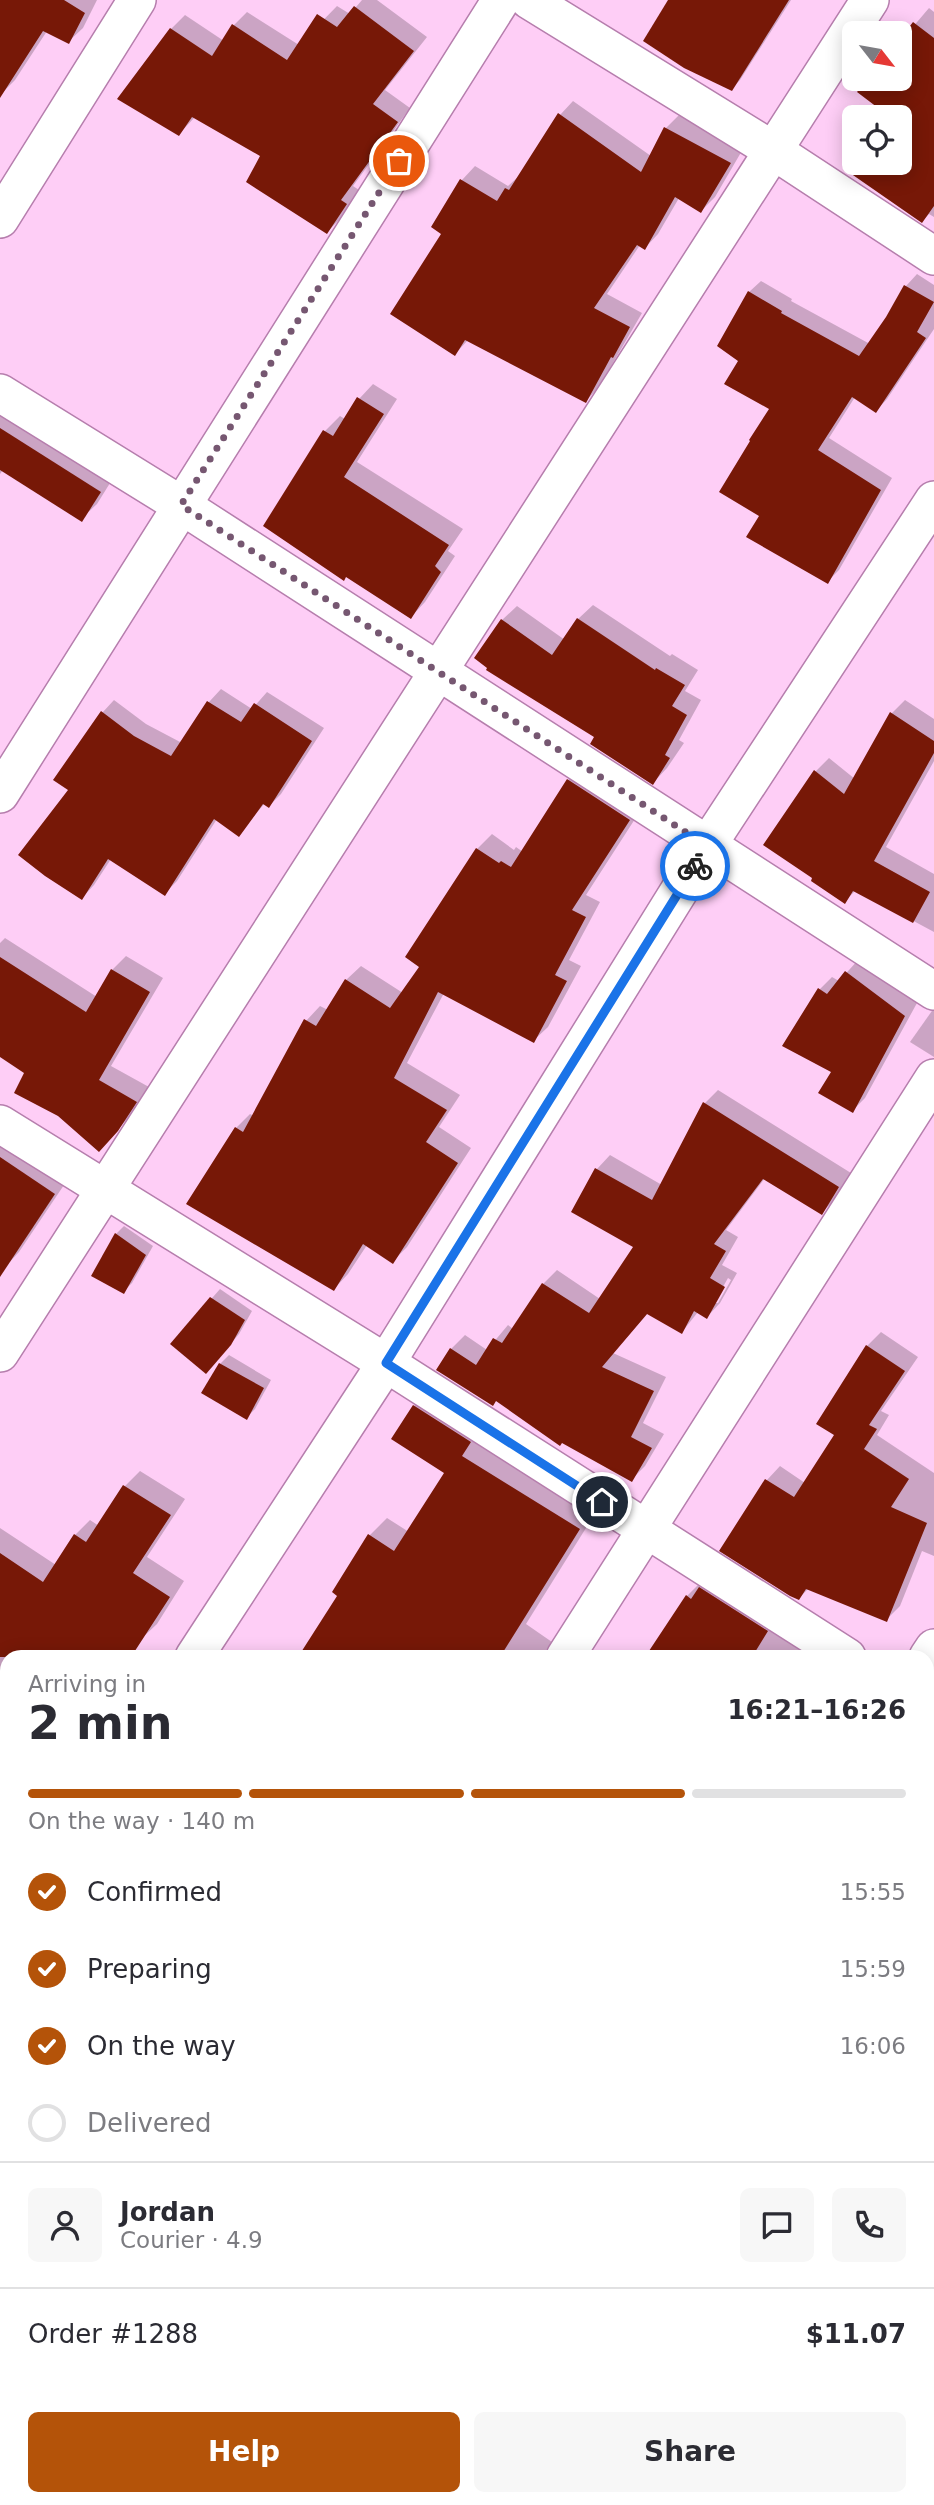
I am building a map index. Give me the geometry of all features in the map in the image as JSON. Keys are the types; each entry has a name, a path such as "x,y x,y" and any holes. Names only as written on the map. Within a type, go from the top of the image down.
{"street":[{"path":"0,219 137,0"},
{"path":"0,794 501,0"},
{"path":"530,0 774,151 934,256"},
{"path":"0,1353 870,0"},
{"path":"0,393 181,505 934,992"},
{"path":"199,1650 386,1363 707,846 934,500"},
{"path":"569,1650 934,1078"},
{"path":"0,1124 386,1363 836,1650"}],"building":[{"path":"0,0 64,0 85,13 69,44 43,31 0,98"},
{"path":"668,0 789,0 732,91 684,68 643,41"},
{"path":"354,6 414,51 373,104 398,122 341,200 347,204 327,234 246,182 260,156 192,117 179,136 117,99 170,28 212,56 232,24 287,60 317,14 337,27"},
{"path":"912,23 934,38 934,206 922,223 853,175 912,175 912,105 874,105 857,92 912,91"},
{"path":"558,113 641,172 664,127 731,163 701,213 675,197 645,250 637,245 594,308 630,327 586,403 465,340 455,356 390,314 441,234 431,227 460,179 497,201 505,188 509,190"},
{"path":"904,285 934,302 917,332 926,338 876,413 852,397 818,450 881,490 828,584 746,537 759,516 719,492 769,409 724,384 738,361 717,346 748,291 782,311 781,313 859,356"},
{"path":"357,397 384,414 344,477 449,545 435,566 441,572 411,619 346,577 344,581 263,526 323,430 333,436"},
{"path":"0,428 101,492 82,522 0,470"},
{"path":"577,618 655,670 656,668 685,685 672,706 687,715 665,755 670,758 653,785 590,744 594,737 486,670 487,668 474,658 501,619 552,655"},
{"path":"207,701 241,722 254,703 312,741 269,808 263,804 239,837 214,819 165,896 108,859 82,900 18,855 68,790 53,780 101,711 134,736 171,756"},
{"path":"890,712 934,741 934,753 874,861 930,892 913,923 853,891 845,904 763,845 814,770 844,794"},
{"path":"567,779 630,820 572,910 586,917 555,975 567,981 534,1043 438,992 394,1078 447,1110 426,1142 458,1163 393,1264 363,1244 334,1291 186,1204 235,1127 243,1132 304,1019 316,1026 345,979 390,1008 419,967 405,957 476,848 499,863 501,861 511,867"},
{"path":"0,957 86,1012 111,969 150,992 99,1080 137,1102 118,1131 99,1152 58,1116 14,1093 24,1073 0,1057"},
{"path":"845,971 905,1016 853,1113 818,1093 831,1072 782,1046 818,988 827,994"},
{"path":"703,1102 839,1187 822,1215 763,1179 714,1244 726,1251 710,1278 725,1287 707,1319 694,1311 682,1334 647,1314 602,1367 654,1391 631,1437 652,1448 632,1482 562,1443 560,1446 496,1401 493,1406 436,1370 450,1348 476,1365 493,1338 502,1343 542,1283 589,1313 633,1247 571,1212 595,1168 652,1200"},
{"path":"0,1157 55,1194 0,1277"},
{"path":"115,1233 146,1255 124,1294 91,1276"},
{"path":"210,1297 245,1320 231,1345 206,1374 170,1344"},
{"path":"866,1345 905,1371 869,1425 877,1429 864,1449 909,1479 891,1507 927,1523 887,1622 806,1589 799,1600 719,1551 765,1479 794,1497 834,1435 816,1424"},
{"path":"219,1363 264,1388 247,1420 201,1393"},
{"path":"413,1405 471,1442 462,1456 580,1529 504,1650 302,1650 337,1596 332,1592 368,1534 394,1551 444,1473 391,1439"},
{"path":"123,1485 171,1515 133,1573 170,1597 136,1650 0,1650 0,1553 43,1582 74,1534 86,1542"},
{"path":"699,1587 768,1631 756,1650 650,1650 686,1595 691,1599"}],"way so far":[{"path":"399,161 181,505 707,846 695,866"}],"route":[{"path":"602,1502 386,1363 695,866"}]}
